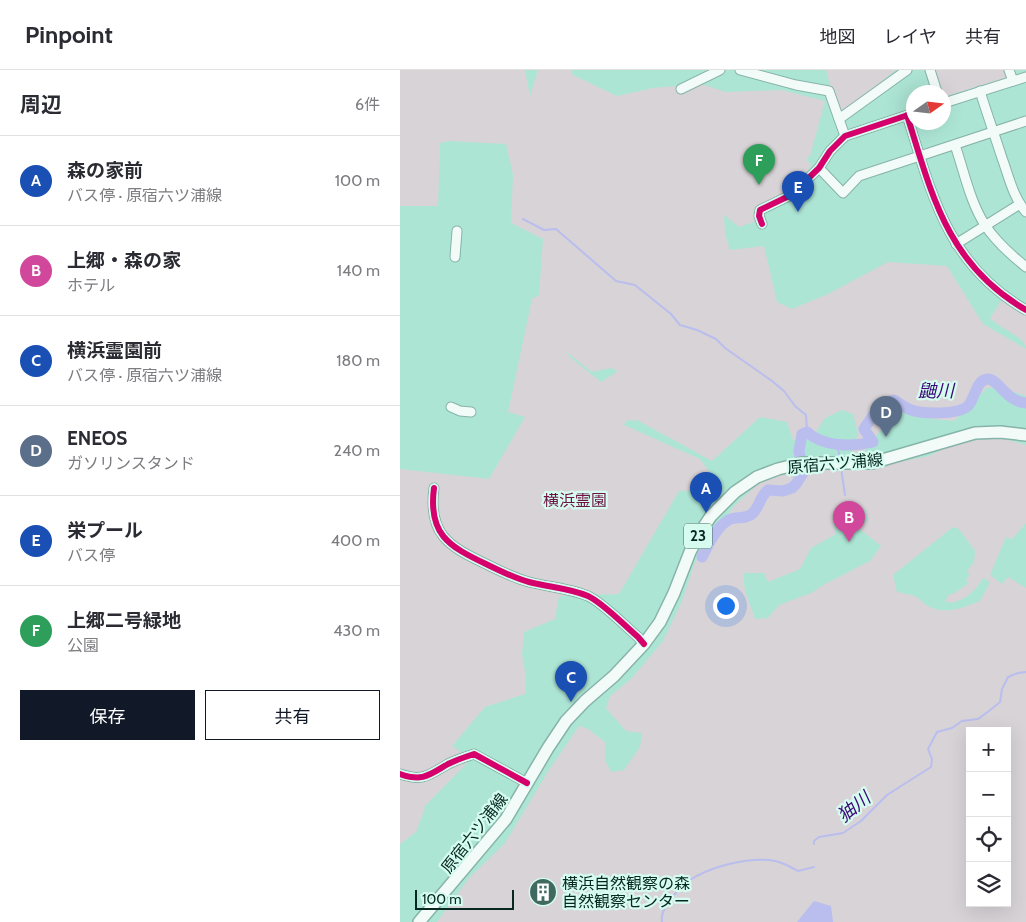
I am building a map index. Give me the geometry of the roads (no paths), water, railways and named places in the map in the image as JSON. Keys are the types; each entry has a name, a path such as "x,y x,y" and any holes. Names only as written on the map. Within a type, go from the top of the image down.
{"main road":[{"name":"原宿六ツ浦線","path":"419,922 506,819 566,721 585,701 614,676 644,644 660,622 701,531 729,497 744,485 771,472 797,464 872,463 975,433 1000,432 1026,435"}],"street":[{"path":"681,89 720,70"},
{"path":"740,70 796,85 829,91 845,136"},
{"path":"839,120 906,70"},
{"path":"930,70 935,85"},
{"path":"1009,70 1013,81"},
{"path":"951,101 1026,77"},
{"path":"980,91 992,132 1020,204 1026,212"},
{"path":"762,224 759,216 760,210 786,198 819,168 830,152 845,136 906,115"},
{"path":"819,168 843,193 860,176 1026,121"},
{"path":"914,130 920,156 946,228 983,278 996,290 1026,310"},
{"path":"955,145 978,212 986,226 1008,253 1026,267"},
{"path":"956,244 1020,204"},
{"path":"454,257 457,231"},
{"path":"451,407 460,412 471,412"},
{"path":"434,488 432,508 436,523 441,533 454,547 464,554 521,580 572,591 592,598 644,644"},
{"path":"400,774 419,778 435,773 448,764 474,754 527,783"}],"water":[{"path":"814,901 831,906 833,922 797,922"}],"waterway":[{"path":"523,219 544,230 556,229 616,281 635,285 671,314 680,325 697,330 716,339 725,348 784,391 795,406 806,415 807,432"},
{"name":"鼬川","path":"702,557 715,533 723,524 730,519 753,513 768,490 783,491 792,488 796,484 803,473 799,451 802,434 807,432 821,441 829,443 856,445 873,442 864,429 876,411 884,404 894,400 916,411 932,413 957,411 968,406 978,386 981,382 988,379 992,380 1013,399 1026,403"},
{"path":"837,444 840,458"},
{"path":"841,468 845,495"},
{"name":"㹨川","path":"814,844 814,841 819,837 843,833 861,821 887,795 931,767 932,759 928,749 937,732 952,728 962,721 978,719 1000,702 1002,689 1008,677 1026,672"},
{"name":"㹨川","path":"662,922 665,907 682,885 697,876 727,864 748,860 769,860 777,861 798,871 814,867"}],"place":[{"name":"上郷二号緑地","path":"759,185"},
{"name":"栄プール","path":"798,212"},
{"name":"ENEOS","path":"886,437"},
{"name":"森の家前","path":"706,513"},
{"name":"上郷・森の家","path":"849,542"},
{"name":"横浜霊園前","path":"571,702"},
{"name":"横浜自然観察の森 自然観察センター","path":"543,892"}],"park label":[{"name":"横浜霊園","path":"575,500"}]}
